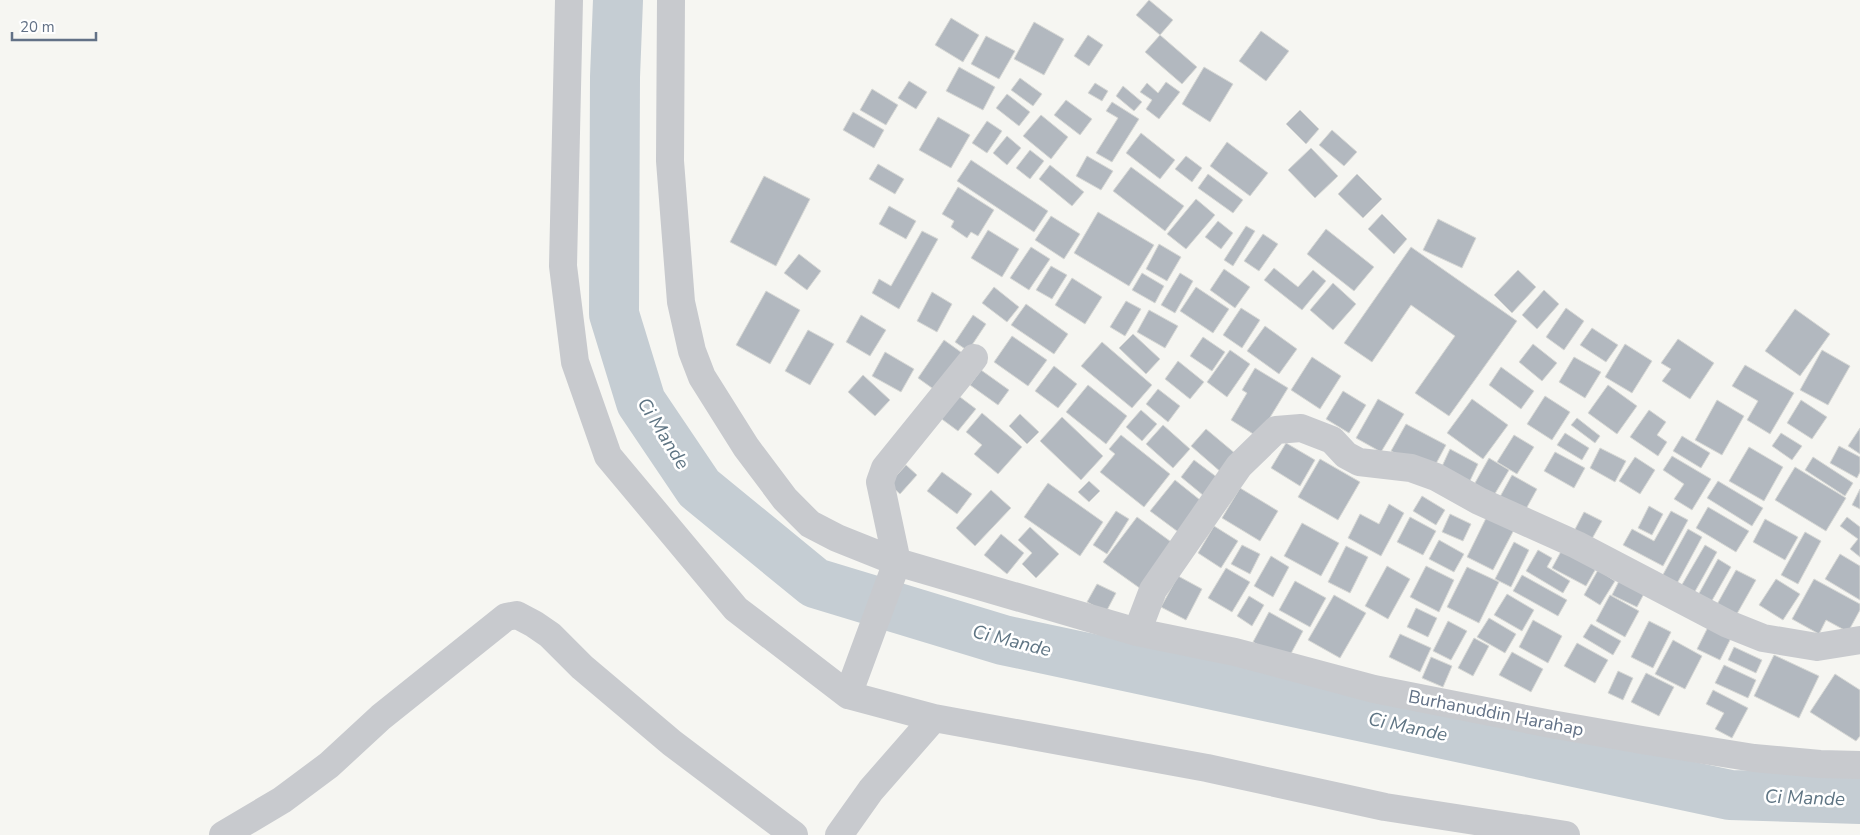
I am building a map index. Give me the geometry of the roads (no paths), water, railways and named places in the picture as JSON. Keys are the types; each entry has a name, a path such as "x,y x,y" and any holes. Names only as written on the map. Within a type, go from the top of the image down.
{"street":[{"path":"569,0 563,266 574,362 608,456 736,609 850,689 934,718 1207,768 1385,807 1566,835"},
{"name":"Burhanuddin Harahap","path":"671,0 670,161 681,302 692,351 702,377 746,447 785,499 810,524 895,567 1137,632 1235,652 1374,689 1551,724 1754,758 1820,764 1860,764"},
{"path":"850,689 895,567 880,482 885,468 974,358"},
{"path":"1137,632 1154,590 1239,466 1276,430 1301,428 1332,440 1346,455 1359,462 1411,468 1436,477 1479,501 1576,545 1728,624 1763,638 1817,647 1860,640"},
{"path":"223,835 282,800 329,765 381,718 506,617 517,615 550,635 582,667 672,743 794,835"},
{"path":"839,835 871,790 934,718"}],"waterway":[{"name":"Ci Mande","path":"618,0 615,77 614,314 641,402 699,488 815,583 1003,640 1730,795 1860,799"}]}
